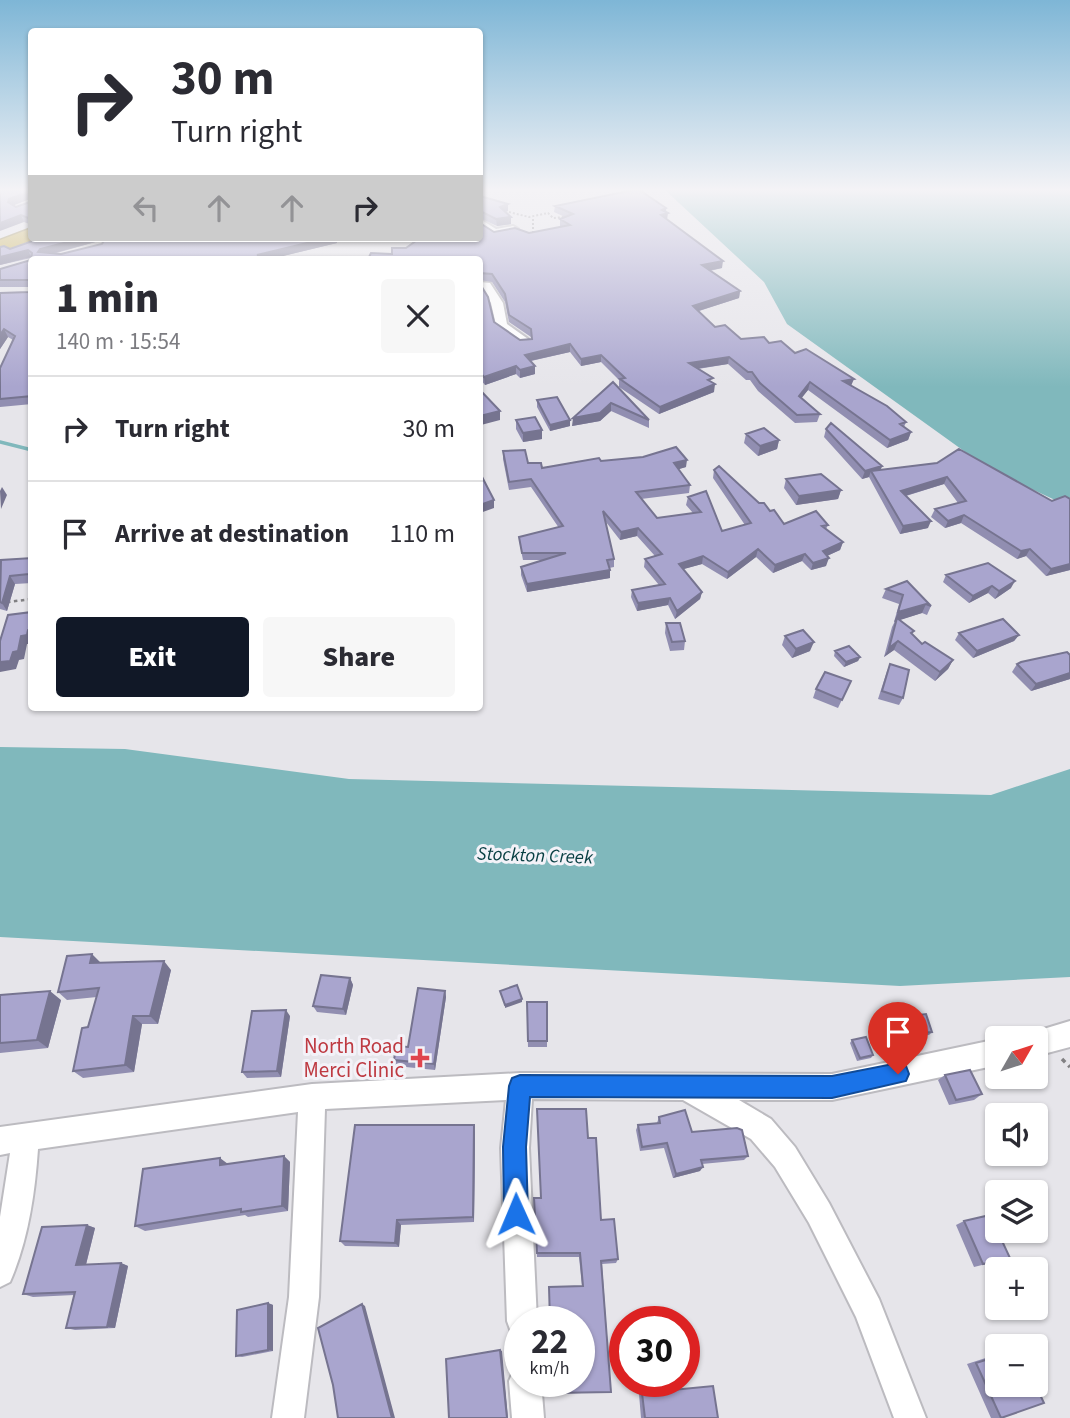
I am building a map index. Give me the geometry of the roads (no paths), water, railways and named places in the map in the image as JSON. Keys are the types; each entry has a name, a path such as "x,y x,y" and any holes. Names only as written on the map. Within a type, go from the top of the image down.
{"street":[{"path":"483,285 486,285 497,303 501,326 526,342"},
{"path":"1048,1040 1070,1034"},
{"path":"0,1272 21,1189 12,1139 312,1097 520,1086 832,1087 985,1055"},
{"path":"520,1086 515,1147 521,1306"},
{"path":"685,1087 733,1111 761,1129 785,1157 819,1213 868,1310 910,1418"},
{"path":"288,1418 304,1297 312,1097"},
{"path":"526,1397 528,1418"}],"water":[{"path":"735,255 1070,255 1070,507 989,469 787,324 764,282"},
{"name":"Stockton Creek","path":"0,747 125,749 349,779 991,795 1070,769 1070,977 900,986 0,937"}],"waterway":[{"path":"0,442 28,449"}],"place":[{"name":"North Road Merci Clinic","path":"420,1058"}]}
